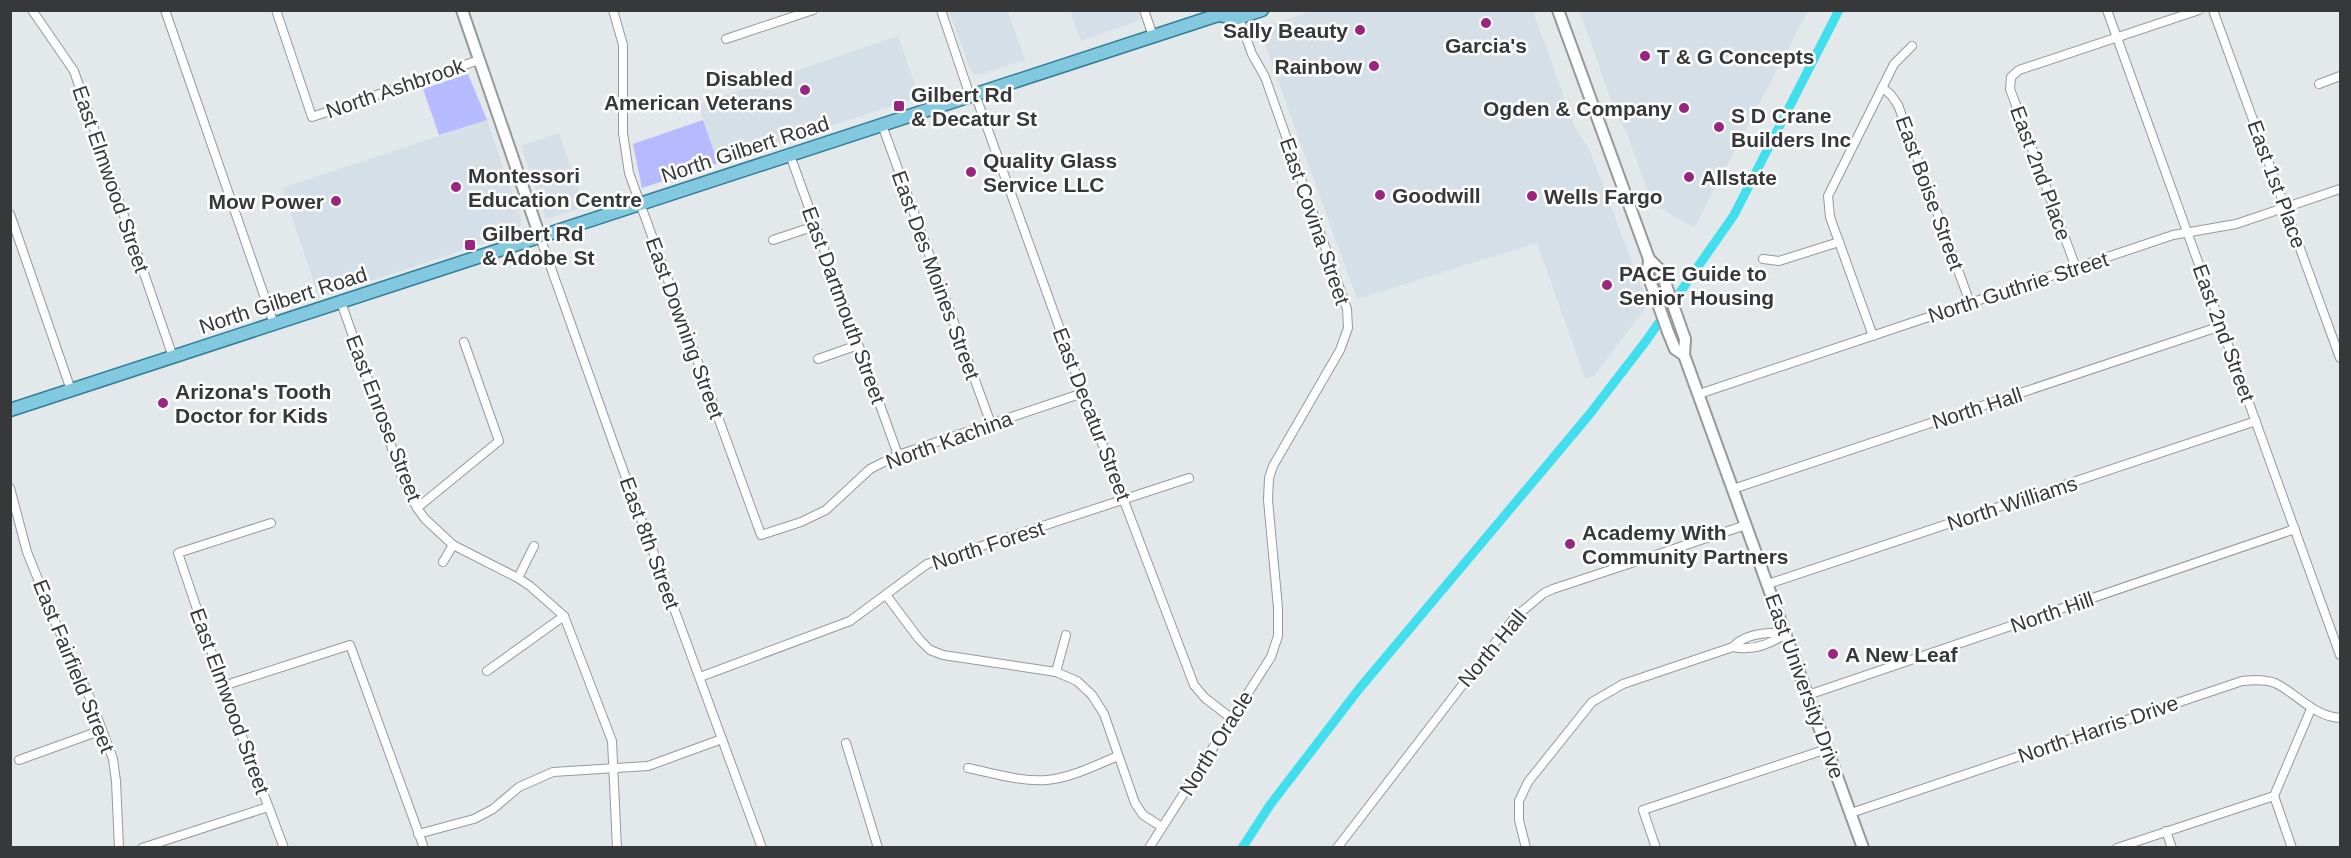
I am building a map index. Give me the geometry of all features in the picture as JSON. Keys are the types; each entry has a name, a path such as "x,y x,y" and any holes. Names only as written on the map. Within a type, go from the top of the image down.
{"main road":[{"path":"462,10 540,237"},
{"name":"North Gilbert Road","path":"10,410 1220,13 1237,14 1263,10"},
{"name":"East University Drive","path":"1558,10 1649,259 1648,275 1674,349 1684,355"},
{"name":"East University Drive","path":"1649,259 1661,271 1685,339 1684,355 1863,848"}],"street":[{"name":"East Elmwood Street","path":"32,10 74,71 173,357"},
{"path":"165,10 273,324"},
{"name":"North Ashbrook","path":"276,10 312,117 479,60"},
{"name":"East Downing Street","path":"613,10 623,45 625,154 639,205 761,535"},
{"path":"726,39 813,10"},
{"name":"East Decatur Street","path":"940,10 1194,685 1205,698 1231,718"},
{"path":"1144,10 1153,36"},
{"name":"East 2nd Street","path":"2107,10 2340,655"},
{"path":"2117,38 2199,10"},
{"name":"East 1st Place","path":"2213,10 2340,358"},
{"name":"East Covina Street","path":"1237,14 1252,54 1265,77 1347,309 1348,328 1340,350 1273,466 1269,478 1268,500 1278,608 1278,636"},
{"name":"East 2nd Place","path":"2076,268 2010,89 2011,77 2019,70 2117,38"},
{"path":"1873,336 1828,210 1828,196 1898,58 1912,46"},
{"path":"2319,84 2340,76"},
{"name":"East Boise Street","path":"1882,87 1898,105 1970,303"},
{"name":"East Des Moines Street","path":"882,125 991,424"},
{"name":"East Dartmouth Street","path":"790,155 898,455"},
{"name":"North Guthrie Street","path":"1699,393 2187,232 2236,224 2340,189"},
{"path":"10,214 71,390"},
{"path":"773,240 815,226"},
{"name":"East 8th Street","path":"540,237 762,848"},
{"path":"1763,259 1779,261 1839,242"},
{"name":"East Enrose Street","path":"341,302 403,480 417,508 425,519 453,545 518,578 564,616 612,741 617,848"},
{"name":"North Hall","path":"1733,489 2221,326"},
{"path":"417,508 499,441 464,342"},
{"path":"818,359 858,345"},
{"name":"North Kachina","path":"761,535 801,522 826,510 870,469 898,455 1083,393"},
{"name":"North Williams","path":"1768,584 2256,421"},
{"name":"North Forest","path":"700,677 850,621 927,564 1189,478"},
{"name":"East Fairfield Street","path":"10,488 31,561 112,759 116,781 119,848"},
{"name":"East Elmwood Street","path":"272,523 178,554 223,686 284,848"},
{"name":"North Hall","path":"1337,848 1514,618 1544,593 1746,525"},
{"name":"North Hill","path":"1808,695 2295,529"},
{"path":"443,562 453,545"},
{"path":"518,578 534,546"},
{"path":"886,595 930,650 943,655 1056,672 1077,681 1092,695 1104,714 1135,803 1143,815 1162,827"},
{"path":"486,671 564,616"},
{"path":"1526,848 1520,820 1519,801 1528,782 1592,702 1623,684 1733,647 1741,649 1771,644 1786,633"},
{"path":"1056,672 1066,635"},
{"name":"North Oracle","path":"1149,848 1271,657 1278,636"},
{"path":"223,686 350,645 424,848"},
{"name":"North Harris Drive","path":"1851,813 2242,681 2274,682 2296,696 2311,710 2340,718"},
{"path":"2292,848 2274,796 2311,710"},
{"path":"19,760 102,730"},
{"path":"418,834 474,819 493,809 519,787 553,772 648,766 722,739"},
{"path":"846,743 878,848"},
{"path":"1656,848 1643,810 1827,749"},
{"path":"968,768 1030,780 1049,780 1118,756"},
{"path":"2117,848 2274,796"},
{"path":"142,848 267,807"},
{"path":"2166,831 2172,848"}],"shaded area":[{"path":"1316,10 1533,11 1576,130 1589,148 1648,305 1594,376 1585,378 1537,243 1357,299 1259,28"},
{"path":"949,11 1008,11 1025,60 981,74 974,74 970,69"},
{"path":"1070,11 1138,11 1140,17 1135,22 1081,41"},
{"path":"1580,11 1808,11 1694,228 1652,203 1627,133 1614,110"},
{"path":"898,36 919,97 718,163 698,104"},
{"path":"468,74 487,120 439,135 423,89"},
{"path":"487,120 522,222 517,232 319,298 282,188"},
{"path":"703,120 718,163 642,188 633,144"},
{"path":"559,133 584,207 546,219 521,146"}],"waterway":[{"path":"1242,848 1270,805 1359,689 1589,415 1646,341 1734,215 1839,10"}],"place":[{"name":"Garcia's","path":"1486,23"},
{"name":"Sally Beauty","path":"1360,30"},
{"name":"T & G Concepts","path":"1645,56"},
{"name":"Rainbow","path":"1374,66"},
{"name":"Disabled American Veterans","path":"805,90"},
{"name":"Gilbert Rd & Decatur St","path":"899,106"},
{"name":"Ogden & Company","path":"1684,108"},
{"name":"S D Crane Builders Inc","path":"1719,127"},
{"name":"Quality Glass Service LLC","path":"971,172"},
{"name":"Allstate","path":"1689,177"},
{"name":"Montessori Education Centre","path":"456,187"},
{"name":"Goodwill","path":"1380,195"},
{"name":"Wells Fargo","path":"1532,196"},
{"name":"Mow Power","path":"336,201"},
{"name":"Gilbert Rd & Adobe St","path":"470,245"},
{"name":"PACE Guide to Senior Housing","path":"1607,285"},
{"name":"Arizona's Tooth Doctor for Kids","path":"163,403"},
{"name":"Academy With Community Partners","path":"1570,544"},
{"name":"A New Leaf","path":"1833,654"}]}
